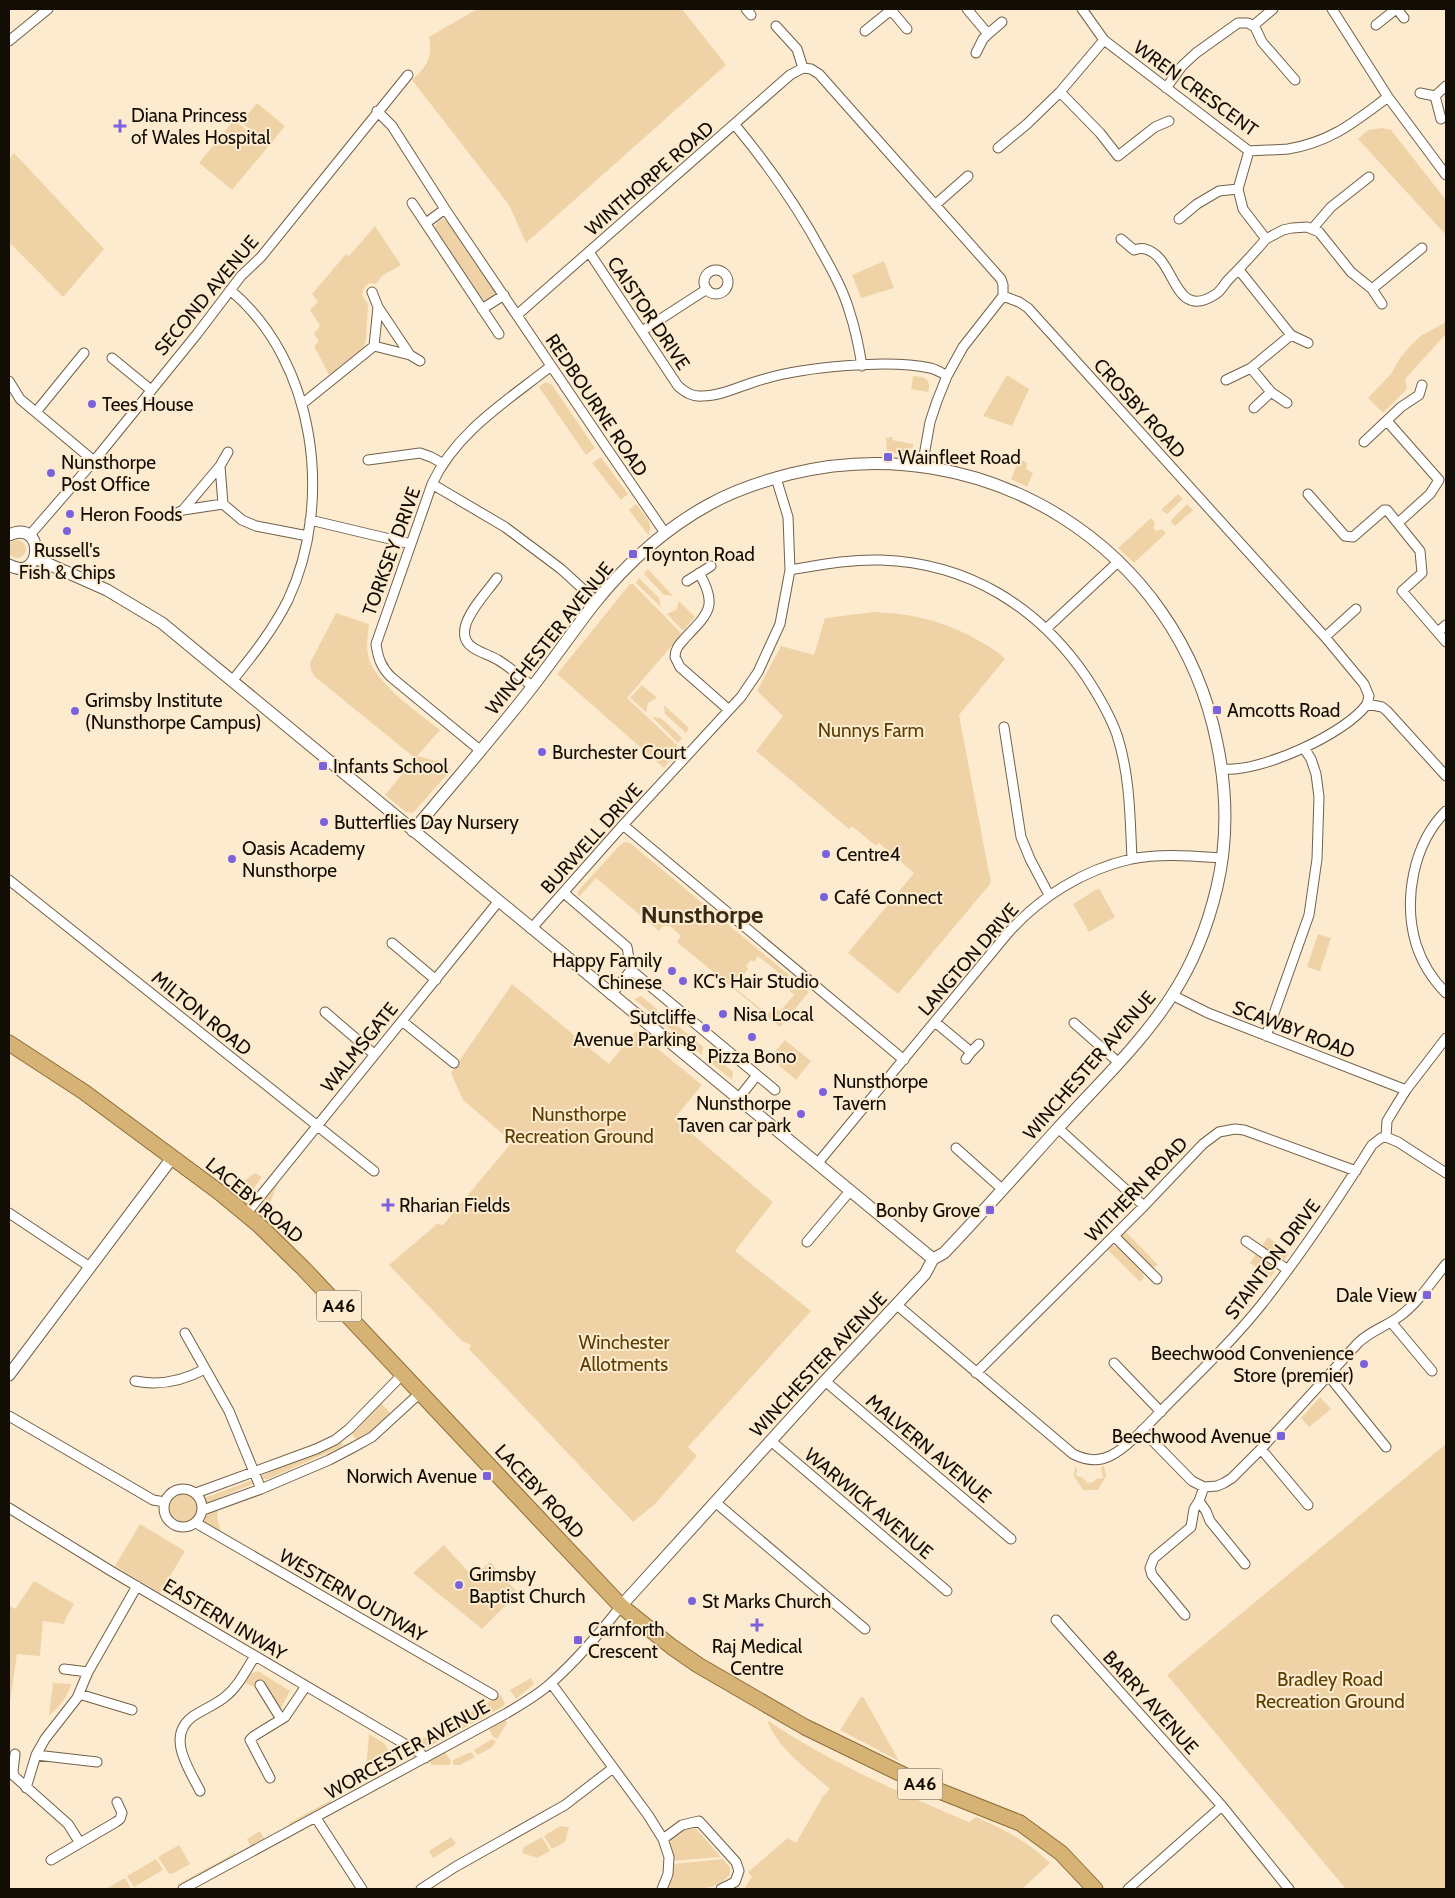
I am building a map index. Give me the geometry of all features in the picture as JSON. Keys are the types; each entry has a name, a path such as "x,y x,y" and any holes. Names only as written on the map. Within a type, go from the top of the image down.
{"highway":[{"name":"LACEBY ROAD","path":"9,1043 84,1092 246,1214 303,1268 621,1606 672,1647 736,1688 805,1727 922,1784 1020,1823 1061,1853 1095,1889"}],"street":[{"path":"9,41 48,9"},
{"path":"865,31 892,9 907,29"},
{"path":"967,9 988,34"},
{"name":"WREN CRESCENT","path":"1082,9 1104,40 1249,150 1288,149 1325,139 1342,131 1388,97"},
{"path":"1254,26 1273,9"},
{"path":"1332,9 1388,97 1446,175"},
{"path":"1376,25 1397,9 1404,18"},
{"path":"976,53 983,39 1002,22"},
{"path":"1166,88 1182,66 1224,31 1238,23 1254,26"},
{"path":"776,26 796,50 803,68 811,69 819,74 1001,279 1003,285 1003,296 963,347 947,376 930,422 922,467"},
{"path":"1254,26 1262,42 1295,80"},
{"path":"998,148 1027,124 1060,92 1104,40"},
{"name":"WINTHORPE ROAD","path":"517,315 790,75 803,68"},
{"name":"SECOND AVENUE","path":"30,536 94,461 197,334 241,276 261,257 408,75"},
{"path":"1435,96 1446,86"},
{"path":"1060,92 1100,133 1118,156 1155,127 1169,120"},
{"path":"1420,93 1435,96"},
{"path":"1435,96 1441,119"},
{"name":"REDBOURNE ROAD","path":"377,111 392,126 445,209 665,533"},
{"path":"735,125 788,192 808,225 849,308 858,341 862,366"},
{"path":"1249,150 1238,189 1243,209 1266,239"},
{"path":"935,205 968,176"},
{"path":"1313,228 1331,207 1369,177"},
{"path":"1179,219 1197,204 1219,191 1238,189"},
{"path":"412,203 499,334"},
{"path":"426,223 445,209"},
{"path":"1121,239 1134,250 1145,249 1152,253 1165,267 1180,291 1192,301 1205,300 1218,293 1266,239 1283,230 1313,228 1325,237 1351,272 1372,289 1382,304"},
{"path":"1372,289 1422,248"},
{"name":"CAISTOR DRIVE","path":"588,252 678,386 684,392 697,396 714,395 766,378 813,370 862,366 902,365 931,368 947,376"},
{"path":"1239,270 1291,335 1308,343"},
{"path":"642,331 707,289"},
{"path":"230,290 247,305 277,344 302,404 313,468 308,536 303,558 288,599 271,631 232,681"},
{"path":"372,292 378,307 410,355"},
{"path":"482,309 504,295"},
{"name":"CROSBY ROAD","path":"1003,296 1019,302 1028,308 1325,637 1364,684 1368,696 1367,704"},
{"path":"302,404 374,346 378,307"},
{"path":"1226,380 1251,368 1291,335"},
{"path":"374,346 410,355 420,362"},
{"path":"36,412 84,353"},
{"path":"112,358 151,390"},
{"name":"TORKSEY DRIVE","path":"481,750 390,677 382,668 376,644 432,484 442,463 474,426 551,366"},
{"path":"1251,368 1271,392 1287,403"},
{"path":"9,381 20,399 94,461"},
{"path":"1364,442 1401,407 1419,395 1422,385"},
{"path":"1254,408 1271,392"},
{"path":"1387,422 1443,480 1398,523"},
{"path":"183,510 220,466 228,452"},
{"path":"368,460 420,454 442,463"},
{"name":"WINCHESTER AVENUE","path":"413,831 533,686 596,601 631,564 665,533 713,502 744,488 812,469 849,464 886,463 961,473 1003,488 1038,504 1076,526 1130,572 1164,615 1192,663 1212,714 1223,769 1226,812 1223,858 1217,888 1205,928 1190,962 1172,995 1152,1024 1118,1062 944,1253 933,1259 925,1274 621,1606"},
{"path":"220,466 223,504 242,520 256,526 308,536"},
{"name":"BURWELL DRIVE","path":"531,929 623,825 729,710 749,687 758,672 780,624 790,570 788,517 776,478"},
{"path":"432,484 505,527 561,569 596,601"},
{"path":"1308,494 1345,536 1353,537 1384,510 1387,510 1420,551 1422,573 1402,591 1446,642"},
{"path":"171,516 183,510 223,504"},
{"path":"310,520 411,544"},
{"path":"9,535 21,532 30,536 36,546 35,558 26,567 20,568 9,565"},
{"path":"35,558 107,590 162,623 933,1259"},
{"path":"790,570 843,562 881,560 918,564 954,573 997,592 1021,606 1047,628 1075,661 1091,684 1116,734 1126,775 1132,859"},
{"path":"1047,628 1118,561"},
{"path":"687,581 711,566"},
{"path":"699,574 709,591 709,610 701,622 678,646 675,657 680,667 729,710"},
{"path":"496,578 467,623 467,641 474,650 498,660 533,686"},
{"path":"1325,637 1356,609"},
{"path":"1438,632 1446,625"},
{"path":"1223,769 1235,770 1263,763 1304,748 1341,727 1367,704 1388,711 1446,776"},
{"path":"1004,727 1021,836 1030,859 1050,895"},
{"path":"1266,1036 1309,914 1317,859 1319,797 1316,774 1311,759 1304,748"},
{"path":"1446,811 1433,828 1419,853 1414,868 1411,910 1416,945 1429,972 1446,993"},
{"path":"623,825 904,1060"},
{"name":"LANGTON DRIVE","path":"817,1164 1017,923 1050,895 1087,874 1132,859 1175,855 1223,858"},
{"name":"MILTON ROAD","path":"9,880 374,1172"},
{"path":"564,893 627,947 631,970 775,1090"},
{"name":"WALMSGATE","path":"246,1214 498,902"},
{"path":"392,943 436,980"},
{"path":"611,995 631,970"},
{"name":"SCAWBY ROAD","path":"1172,995 1208,1013 1406,1090"},
{"path":"325,1012 374,1054"},
{"path":"402,1021 454,1063"},
{"path":"935,1022 969,1055 979,1044"},
{"path":"1074,1023 1118,1062"},
{"path":"1446,1038 1406,1090 1386,1121 1386,1138 1398,1142 1446,1172"},
{"path":"738,1099 757,1075"},
{"path":"1058,1128 1144,1206"},
{"name":"WITHERN ROAD","path":"976,1373 1144,1206 1207,1140 1219,1132 1244,1130 1356,1171"},
{"name":"STAINTON DRIVE","path":"897,1305 1061,1445 1080,1458 1095,1460 1110,1456 1118,1452 1161,1412 1229,1342 1288,1270 1376,1141 1386,1138"},
{"path":"956,1148 1002,1189"},
{"path":"9,1375 172,1158"},
{"path":"807,1242 850,1191"},
{"path":"9,1214 90,1267"},
{"path":"1114,1236 1157,1280"},
{"path":"1246,1241 1288,1270"},
{"path":"1142,1430 1192,1481 1204,1487 1217,1486 1224,1483 1232,1478 1261,1449 1363,1338 1391,1322 1410,1307 1446,1264"},
{"path":"1391,1322 1432,1371"},
{"path":"185,1333 229,1410 262,1489"},
{"path":"1114,1363 1161,1412"},
{"path":"135,1381 152,1383 171,1382 190,1377 205,1369"},
{"path":"196,1494 316,1449 343,1434 403,1374"},
{"path":"1328,1375 1386,1447"},
{"name":"MALVERN AVENUE","path":"825,1381 1011,1539"},
{"path":"203,1510 262,1489 352,1448 372,1437 420,1393"},
{"path":"9,1416 153,1500 165,1502"},
{"path":"343,1434 352,1448"},
{"name":"WARWICK AVENUE","path":"771,1441 947,1591"},
{"path":"1261,1449 1308,1505"},
{"path":"1185,1615 1152,1575 1150,1568 1154,1558 1191,1527 1194,1509 1199,1502 1204,1487"},
{"path":"179,1489 191,1490 200,1498 203,1510 201,1517 196,1523 184,1528 172,1524 165,1515 165,1502 168,1496 179,1489"},
{"path":"715,1502 865,1629"},
{"path":"1199,1502 1210,1521 1245,1564"},
{"name":"EASTERN INWAY","path":"9,1508 413,1749 425,1758"},
{"name":"WESTERN OUTWAY","path":"196,1523 493,1695"},
{"path":"26,1788 36,1755 45,1739 80,1694 88,1672 137,1586"},
{"name":"WORCESTER AVENUE","path":"183,1889 507,1713 551,1683 596,1636 621,1606"},
{"name":"BARRY AVENUE","path":"1056,1620 1222,1806 1290,1889"},
{"path":"200,1791 182,1753 179,1740 180,1732 189,1719 230,1693 255,1656"},
{"path":"64,1669 88,1672"},
{"path":"551,1683 584,1725 663,1839 669,1857 668,1874 662,1889"},
{"path":"260,1685 281,1719"},
{"path":"270,1778 250,1740 289,1713 306,1686"},
{"path":"80,1694 132,1710"},
{"path":"15,1754 14,1776 68,1824 80,1843"},
{"path":"36,1755 98,1762"},
{"path":"421,1889 455,1867 565,1805 613,1768"},
{"path":"51,1860 120,1819 122,1813 118,1802"},
{"path":"1128,1889 1222,1806"},
{"path":"316,1818 362,1889"},
{"path":"663,1839 682,1826 699,1821 736,1862 739,1871 735,1882 721,1889"}],"green space":[{"path":"477,9 682,9 726,65 526,243 509,205 412,80 428,61 430,50 429,37"},
{"path":"257,103 285,126 269,146 241,122"},
{"path":"234,120 268,147 232,190 199,163"},
{"path":"1382,128 1391,130 1446,200 1446,235 1358,139 1368,130"},
{"path":"14,153 104,249 63,297 9,242 9,159"},
{"path":"443,219 450,223 495,290 494,297 488,302 482,300 478,295 435,230 437,223"},
{"path":"375,226 401,265 382,276 376,284 369,283 364,288 362,295 368,304 364,347 329,375 314,346 319,341 314,334 320,326 310,310 318,302 312,294 346,254 349,256"},
{"path":"884,261 894,288 861,298 852,275"},
{"path":"1446,322 1446,334 1405,379 1407,389 1383,413 1368,398 1391,374 1400,358 1412,344 1422,335"},
{"path":"1007,375 1029,389 1012,426 983,416"},
{"path":"913,376 921,377 928,381 928,392 911,389"},
{"path":"546,382 552,385 595,448 586,455 539,387"},
{"path":"893,437 892,440 913,444 913,447 902,454 887,453 886,438"},
{"path":"601,457 628,494 621,500 592,463"},
{"path":"1023,461 1027,463 1026,469 1033,473 1027,487 1011,479 1018,463"},
{"path":"1178,494 1183,499 1167,514 1161,510"},
{"path":"636,504 649,523 650,531 648,535 629,510"},
{"path":"1187,504 1193,510 1175,526 1171,522 1172,519"},
{"path":"1151,518 1155,523 1153,528 1156,531 1162,529 1166,533 1134,563 1118,548"},
{"path":"17,540 23,543 26,549 23,555 17,558 11,555 8,549 11,543"},
{"path":"648,569 673,596 664,595 644,574"},
{"path":"639,578 659,598 661,607 636,583"},
{"path":"630,584 633,584 682,634 627,698 677,745 677,751 664,768 557,674"},
{"path":"679,601 695,617 683,631 667,614 676,610"},
{"name":"Nunnys Farm","path":"874,612 915,616 951,627 976,639 1005,659 959,715 991,883 898,994 848,953 914,873 879,843 876,846 852,826 849,829 756,751 783,716 757,691 781,646 814,655 825,618"},
{"path":"336,613 369,624 368,655 378,676 409,706 440,730 417,756 436,761 437,759 451,770 413,813 406,812 385,795 415,758 315,677 311,670 310,663"},
{"path":"642,685 657,698 648,703 646,712 630,698"},
{"path":"664,705 689,728 686,733 665,714"},
{"path":"652,717 661,718 682,738 678,743"},
{"path":"625,842 630,843 789,975 781,985 779,982 783,976 758,956 754,962 751,960 746,966 748,969 744,974 741,972 736,978 739,981 734,987 767,1014 775,1008 780,1011 794,995 789,990 796,981 809,992 780,1027 677,942 681,936 670,926 663,926 659,931 596,878 578,896 578,891 620,845"},
{"path":"1099,888 1115,917 1089,932 1073,904"},
{"path":"1318,934 1331,938 1320,971 1307,967"},
{"path":"512,984 609,1064 636,1031 702,1085 674,1119 773,1202 735,1251 811,1311 688,1447 697,1456 656,1503 633,1522 469,1349 471,1345 462,1341 389,1265 437,1224 443,1225 512,1142 463,1100 451,1073"},
{"path":"641,996 657,1009 656,1017 634,999"},
{"path":"671,1020 703,1047 702,1055 663,1023"},
{"path":"785,1040 811,1061 796,1080 770,1058"},
{"path":"718,1059 733,1072 732,1080 710,1062"},
{"path":"255,1173 262,1177 249,1195 244,1196 236,1191 238,1185"},
{"path":"279,1178 267,1210 262,1211 258,1206"},
{"path":"1126,1232 1158,1265 1152,1268 1148,1266 1121,1239 1121,1236"},
{"path":"1268,1237 1289,1253 1284,1260 1263,1249 1263,1244"},
{"path":"1112,1245 1125,1254 1139,1268 1144,1277 1140,1282 1107,1249"},
{"path":"1255,1255 1258,1255 1275,1267 1275,1271 1270,1278 1250,1263"},
{"path":"1320,1397 1331,1409 1309,1427 1301,1418"},
{"path":"380,1402 391,1414 369,1434 356,1440 351,1432"},
{"path":"341,1441 343,1445 341,1447 268,1479 263,1479 262,1476 280,1467"},
{"name":"Bradley Road Recreation Ground","path":"1446,1444 1446,1889 1346,1889 1167,1675"},
{"path":"1104,1466 1106,1476 1098,1490 1083,1490 1074,1476 1075,1467 1077,1468 1076,1476 1083,1478 1087,1483 1103,1478 1101,1467"},
{"path":"255,1479 255,1483 205,1504 202,1499"},
{"path":"183,1493 189,1494 194,1498 198,1503 198,1515 194,1520 189,1524 183,1525 177,1524 172,1520 168,1515 167,1509 168,1503 172,1498 177,1494"},
{"path":"219,1507 217,1517 222,1533 202,1521 205,1512"},
{"path":"140,1524 185,1551 160,1593 115,1566"},
{"path":"444,1545 473,1577 490,1562 518,1593 482,1629 413,1573"},
{"path":"34,1581 74,1604 64,1624 43,1621 40,1656 17,1654 9,1709 9,1605 15,1609"},
{"path":"258,1671 290,1691 280,1710 263,1682 255,1685 257,1688 245,1683 250,1674"},
{"path":"531,1678 534,1684 516,1699 510,1690"},
{"path":"53,1683 71,1684 63,1701 49,1715"},
{"path":"501,1695 505,1704 502,1707 427,1748 417,1742"},
{"path":"861,1697 864,1698 899,1761 840,1730"},
{"path":"505,1720 507,1723 497,1739 493,1737 489,1729"},
{"path":"767,1720 815,1750 891,1788 969,1822 976,1817 996,1826 1024,1842 1050,1863 1022,1889 744,1889 752,1877 748,1872 788,1838 796,1843 823,1796 830,1789 786,1749 778,1740"},
{"path":"369,1734 384,1743 388,1749 384,1758 366,1769"},
{"path":"492,1739 496,1742 491,1748 477,1755 474,1750"},
{"path":"445,1752 451,1761 450,1765 431,1765 430,1761"},
{"path":"471,1752 475,1757 460,1765 453,1765 453,1760"},
{"path":"331,1800 332,1803 290,1826 289,1823"},
{"path":"560,1826 569,1827 565,1842 552,1849 544,1836"},
{"path":"693,1827 721,1857 671,1861 669,1839 683,1829"},
{"path":"260,1831 265,1840 251,1848 247,1839"},
{"path":"451,1837 456,1844 433,1858 429,1851"},
{"path":"542,1837 550,1851 537,1858 522,1853 524,1847"},
{"path":"179,1845 190,1864 169,1874 158,1857"},
{"path":"235,1853 237,1856 180,1887 178,1884"},
{"path":"156,1859 163,1870 134,1887 127,1876"},
{"path":"723,1859 730,1868 730,1874 717,1884 701,1889 667,1889 670,1870 673,1864"},
{"path":"125,1878 131,1889 105,1889"}],"place":[{"name":"Diana Princess of Wales Hospital","path":"120,126"},
{"name":"Tees House","path":"92,404"},
{"name":"Wainfleet Road","path":"888,457"},
{"name":"Nunsthorpe Post Office","path":"51,473"},
{"name":"Heron Foods","path":"70,514"},
{"name":"Russell's Fish & Chips","path":"67,531"},
{"name":"Toynton Road","path":"633,554"},
{"name":"Amcotts Road","path":"1217,710"},
{"name":"Grimsby Institute (Nunsthorpe Campus)","path":"75,711"},
{"name":"Burchester Court","path":"542,752"},
{"name":"Infants School","path":"323,766"},
{"name":"Butterflies Day Nursery","path":"324,822"},
{"name":"Centre4","path":"826,854"},
{"name":"Oasis Academy Nunsthorpe","path":"232,859"},
{"name":"Café Connect","path":"824,897"},
{"name":"Happy Family Chinese","path":"672,971"},
{"name":"KC's Hair Studio","path":"683,981"},
{"name":"Nisa Local","path":"723,1014"},
{"name":"Sutcliffe Avenue Parking","path":"706,1028"},
{"name":"Pizza Bono","path":"752,1037"},
{"name":"Nunsthorpe Tavern","path":"823,1092"},
{"name":"Nunsthorpe Taven car park","path":"801,1114"},
{"name":"Rharian Fields","path":"388,1205"},
{"name":"Bonby Grove","path":"990,1210"},
{"name":"Dale View","path":"1427,1295"},
{"name":"Beechwood Convenience Store (premier)","path":"1364,1364"},
{"name":"Beechwood Avenue","path":"1281,1436"},
{"name":"Norwich Avenue","path":"487,1476"},
{"name":"Grimsby Baptist Church","path":"459,1585"},
{"name":"St Marks Church","path":"692,1601"},
{"name":"Raj Medical Centre","path":"757,1625"},
{"name":"Carnforth Crescent","path":"578,1640"}],"district":[{"name":"Nunsthorpe","path":"702,915"}],"park label":[{"name":"Nunsthorpe Recreation Ground","path":"579,1125"},
{"name":"Winchester Allotments","path":"624,1353"}]}
